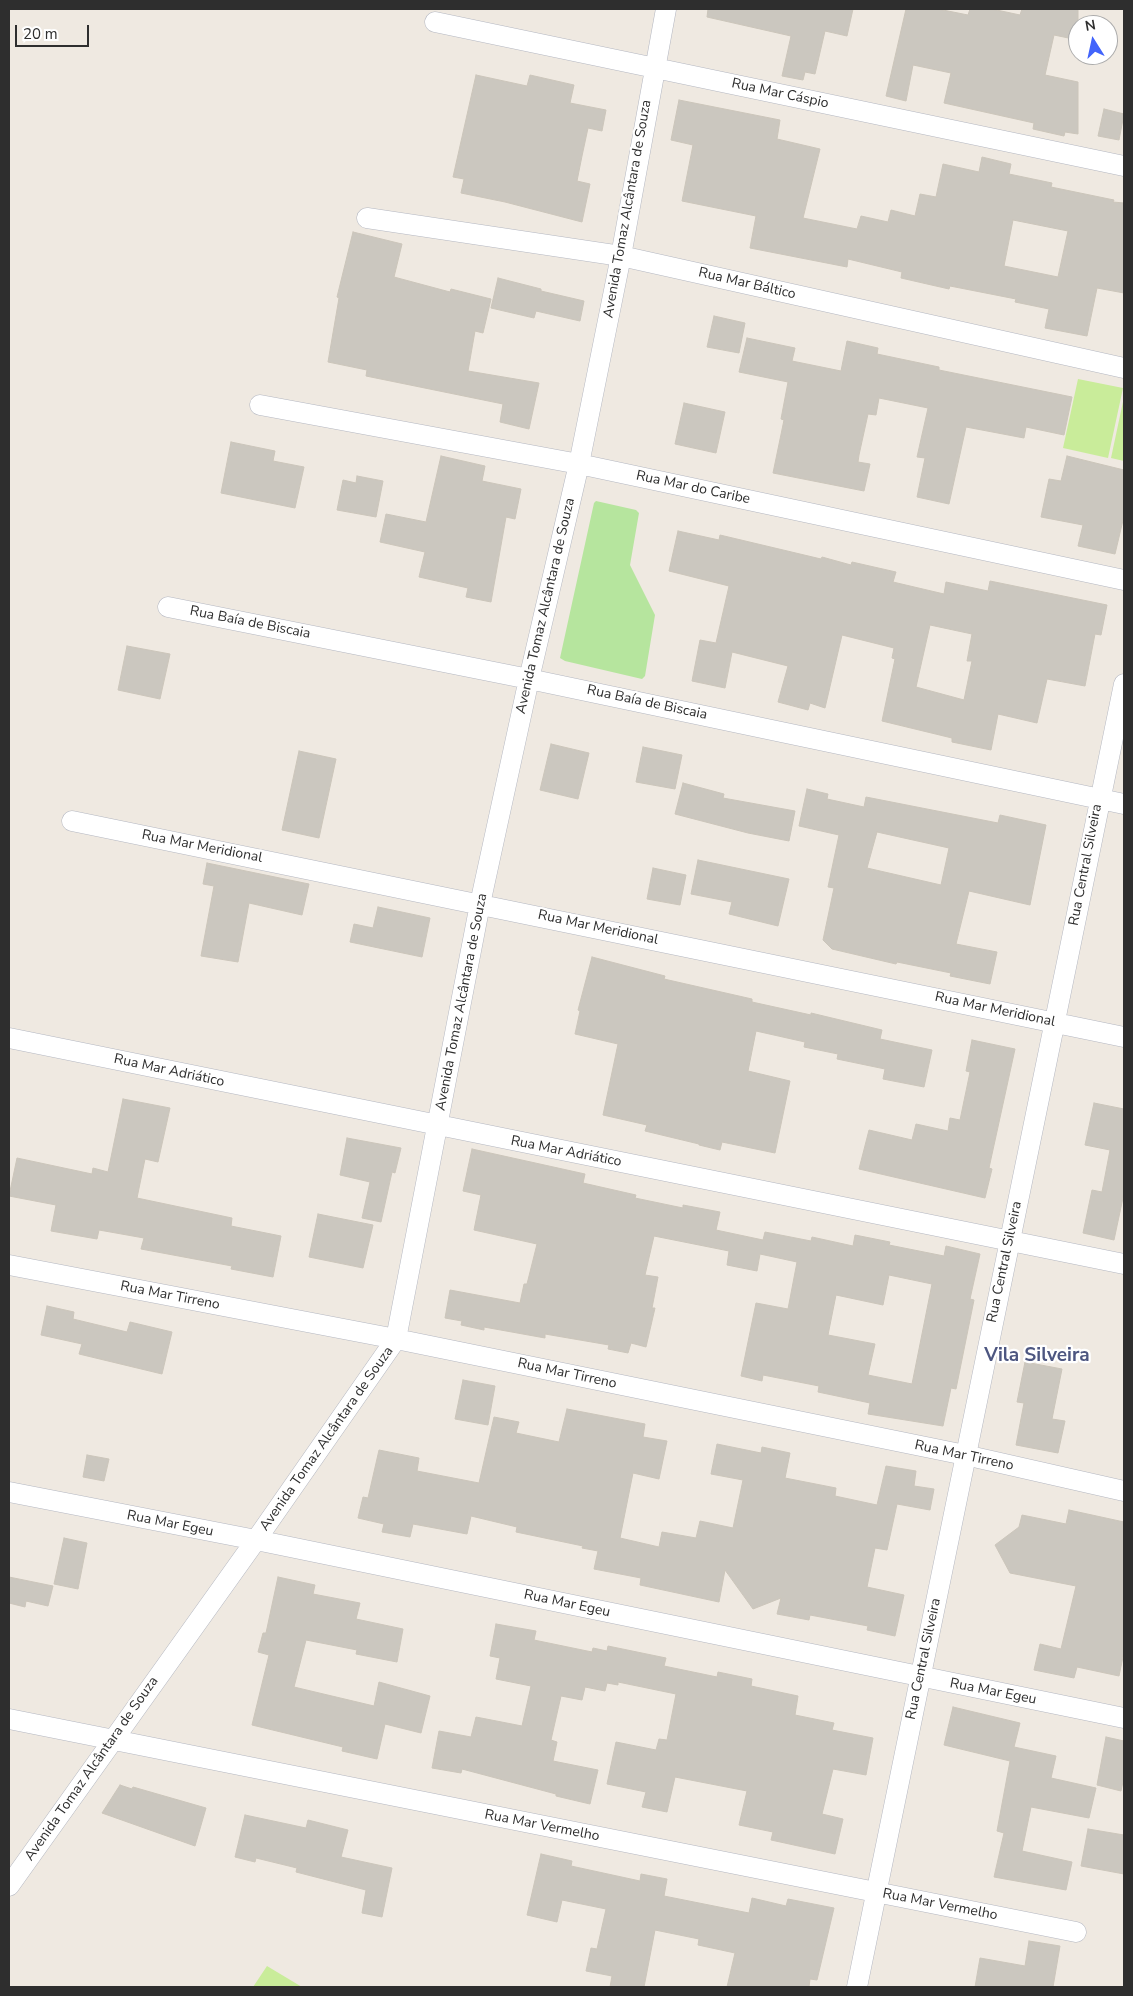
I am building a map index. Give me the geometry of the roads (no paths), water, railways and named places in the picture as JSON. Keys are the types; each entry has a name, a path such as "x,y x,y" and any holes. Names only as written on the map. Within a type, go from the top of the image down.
{"street":[{"name":"Avenida Tomaz Alcântara de Souza","path":"9,1886 256,1540 396,1339 480,904 529,679 579,464 621,256 666,9"},
{"name":"Rua Mar Cáspio","path":"435,22 1124,166"},
{"name":"Rua Mar Báltico","path":"367,218 621,256 1124,368"},
{"name":"Rua Mar do Caribe","path":"260,405 579,464 1124,580"},
{"name":"Rua Baía de Biscaia","path":"168,607 529,679 1124,804"},
{"name":"Rua Central Silveira","path":"857,1987 1124,684"},
{"name":"Rua Mar Meridional","path":"72,821 1124,1037"},
{"name":"Rua Mar Adriático","path":"9,1038 1124,1264"},
{"name":"Rua Mar Tirreno","path":"9,1265 396,1339 966,1455 1124,1490"},
{"name":"Rua Mar Egeu","path":"9,1492 256,1540 1124,1718"},
{"name":"Rua Mar Vermelho","path":"9,1719 114,1738 1076,1932"}],"district":[{"name":"Vila Silveira","path":"1037,1356"}]}
